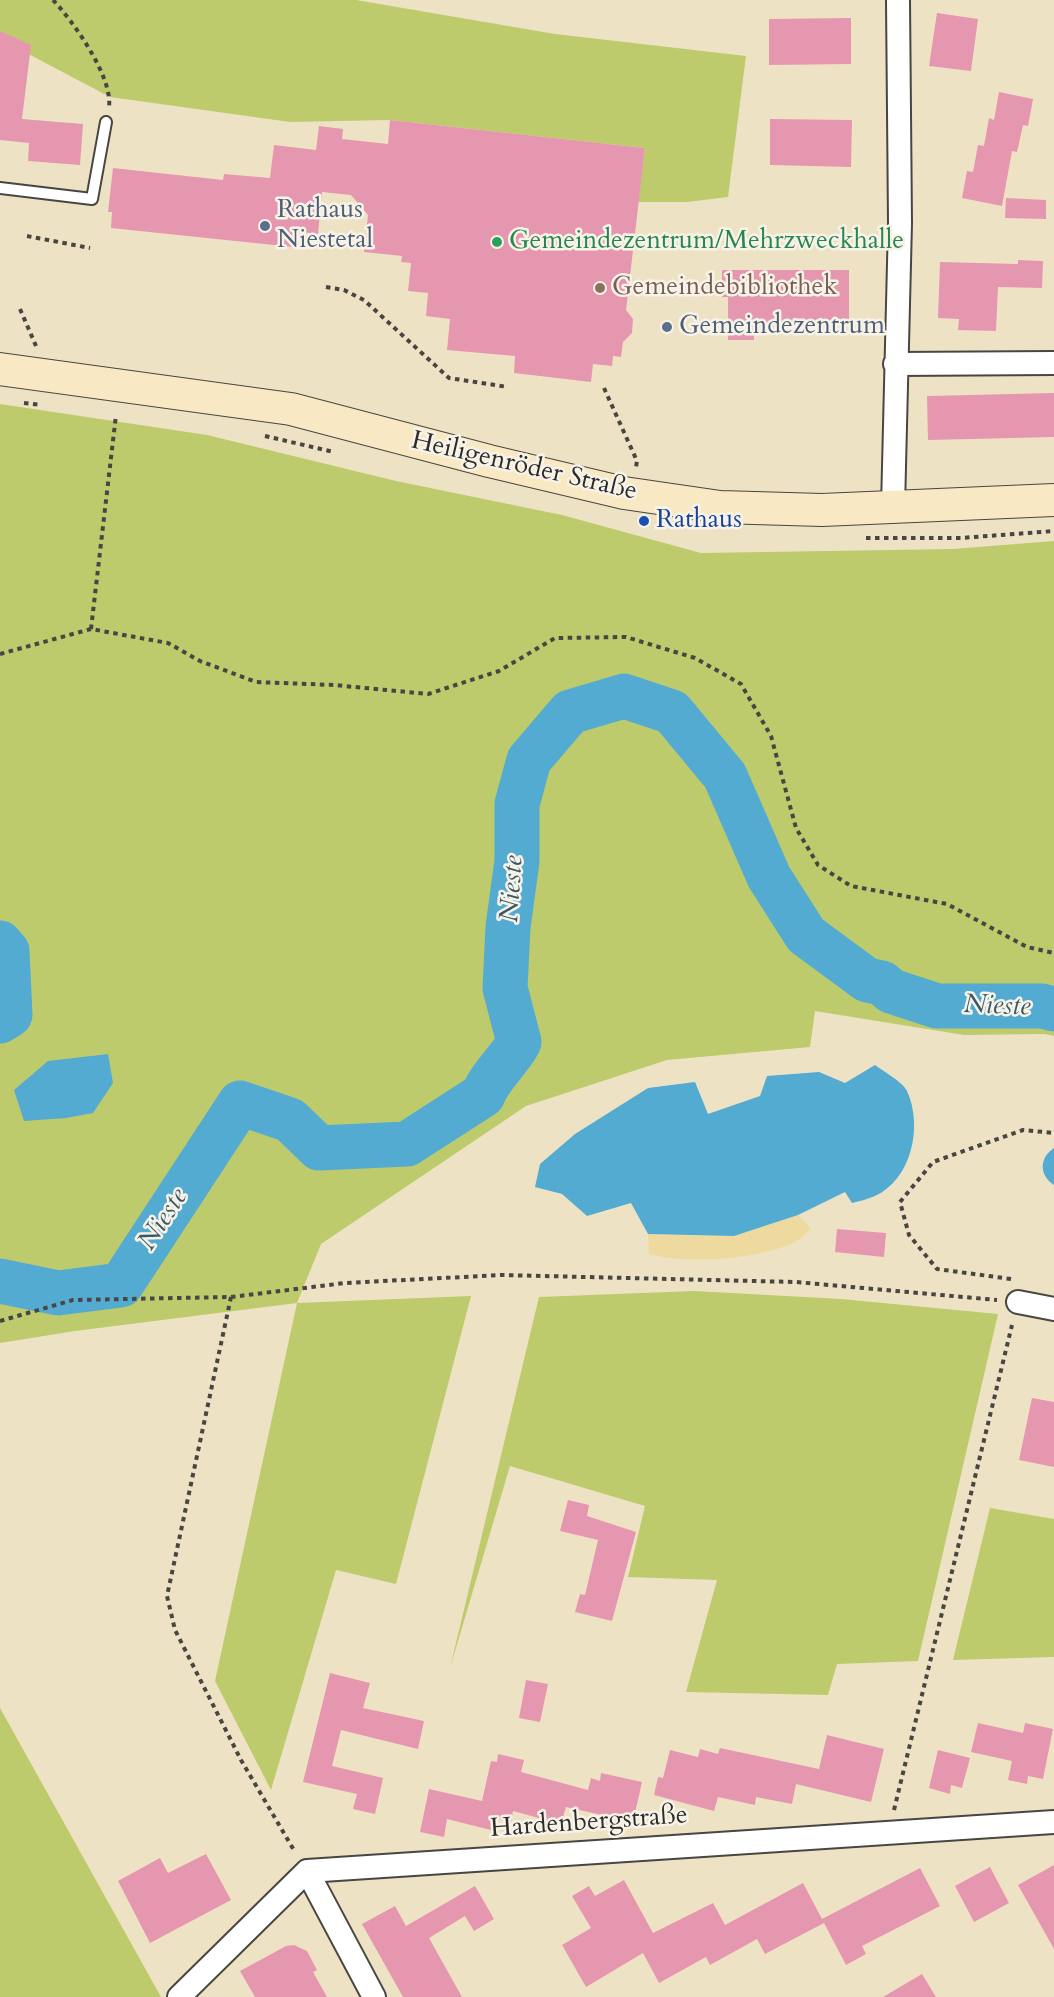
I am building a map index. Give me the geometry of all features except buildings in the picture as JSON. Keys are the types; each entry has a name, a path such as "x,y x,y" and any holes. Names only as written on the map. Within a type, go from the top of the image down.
{"street":[{"path":"893,507 900,223 898,0"},
{"path":"895,364 1054,363"},
{"name":"Heiligenröder Straße","path":"0,369 291,409 489,461 634,495 720,507 822,510 1054,500"},
{"path":"1019,1291 1054,1309"},
{"name":"Hardenbergstraße","path":"307,1871 889,1831 1054,1822"},
{"path":"179,1997 307,1871 374,1997"}],"lane":[{"path":"0,188 92,199 106,122"}],"path":[{"path":"53,0 67,15 99,68 110,97 106,122"},
{"path":"27,236 90,248"},
{"path":"326,287 344,290 364,300 448,378 508,387"},
{"path":"604,388 636,461 634,495"},
{"path":"91,629 116,415"},
{"path":"0,654 91,629 168,642 200,661 256,682 333,685 428,694 499,670 555,638 626,637 695,658 741,684 771,736 796,828 818,865 850,886 946,904 1027,947 1054,953"},
{"path":"1019,1291 937,1269 909,1235 900,1202 933,1162 1023,1130 1054,1133"},
{"path":"0,1321 73,1300 231,1297 345,1283 502,1275 796,1282 1019,1291"},
{"path":"889,1831 1019,1291"},
{"path":"231,1297 167,1596 175,1630 241,1760 307,1871"}],"green space":[{"path":"0,0 356,0 555,34 746,56 728,197 687,202 638,202 645,148 390,120 290,122 110,97 0,39"},
{"path":"0,404 207,435 396,481 562,515 701,553 953,549 1054,541 1054,1036 1045,1034 964,1035 815,1011 810,1047 667,1060 526,1106 321,1244 297,1303 75,1331 0,1343"},
{"path":"694,1291 841,1299 998,1314 918,1661 837,1664 828,1695 686,1692 717,1580 628,1577 645,1506 510,1466 450,1668 539,1297"},
{"path":"471,1296 396,1584 336,1570 271,1790 215,1681 297,1303"},
{"path":"990,1508 1054,1519 1054,1657 953,1660"},
{"path":"0,1708 161,1997 0,1997"}],"sand":[{"path":"798,1215 811,1229 796,1242 778,1249 722,1259 702,1260 649,1254 648,1234 734,1236"}],"water":[{"path":"108,1054 113,1083 93,1113 66,1118 24,1121 14,1090 48,1061"},
{"path":"875,1065 905,1087 912,1105 914,1135 906,1165 898,1177 888,1188 870,1198 852,1203 845,1192 798,1215 734,1236 648,1234 631,1203 587,1216 562,1194 535,1187 540,1164 575,1134 648,1088 695,1082 708,1114 760,1096 767,1076 819,1072 845,1083"},
{"path":"1054,1148 1054,1185 1043,1172 1043,1161"}],"waterway":[{"name":"Nieste","path":"0,1281 58,1293 121,1285 240,1103 290,1120 319,1148 407,1144 483,1095 490,1081 519,1042 505,988 508,927 517,861 517,804 529,760 570,712 624,696 672,712 725,776 769,877 806,935 867,980 882,983 891,991 937,1006 1042,1006 1054,1009"},
{"name":"Nieste","path":"0,943 7,951 10,1015 0,1021"}],"place":[{"name":"Rathaus Niestetal","path":"265,226"},
{"name":"Gemeindezentrum/Mehrzweckhalle","path":"497,242"},
{"name":"Gemeindebibliothek","path":"600,288"},
{"name":"Gemeindezentrum","path":"667,327"},
{"name":"Rathaus","path":"644,521"}]}
